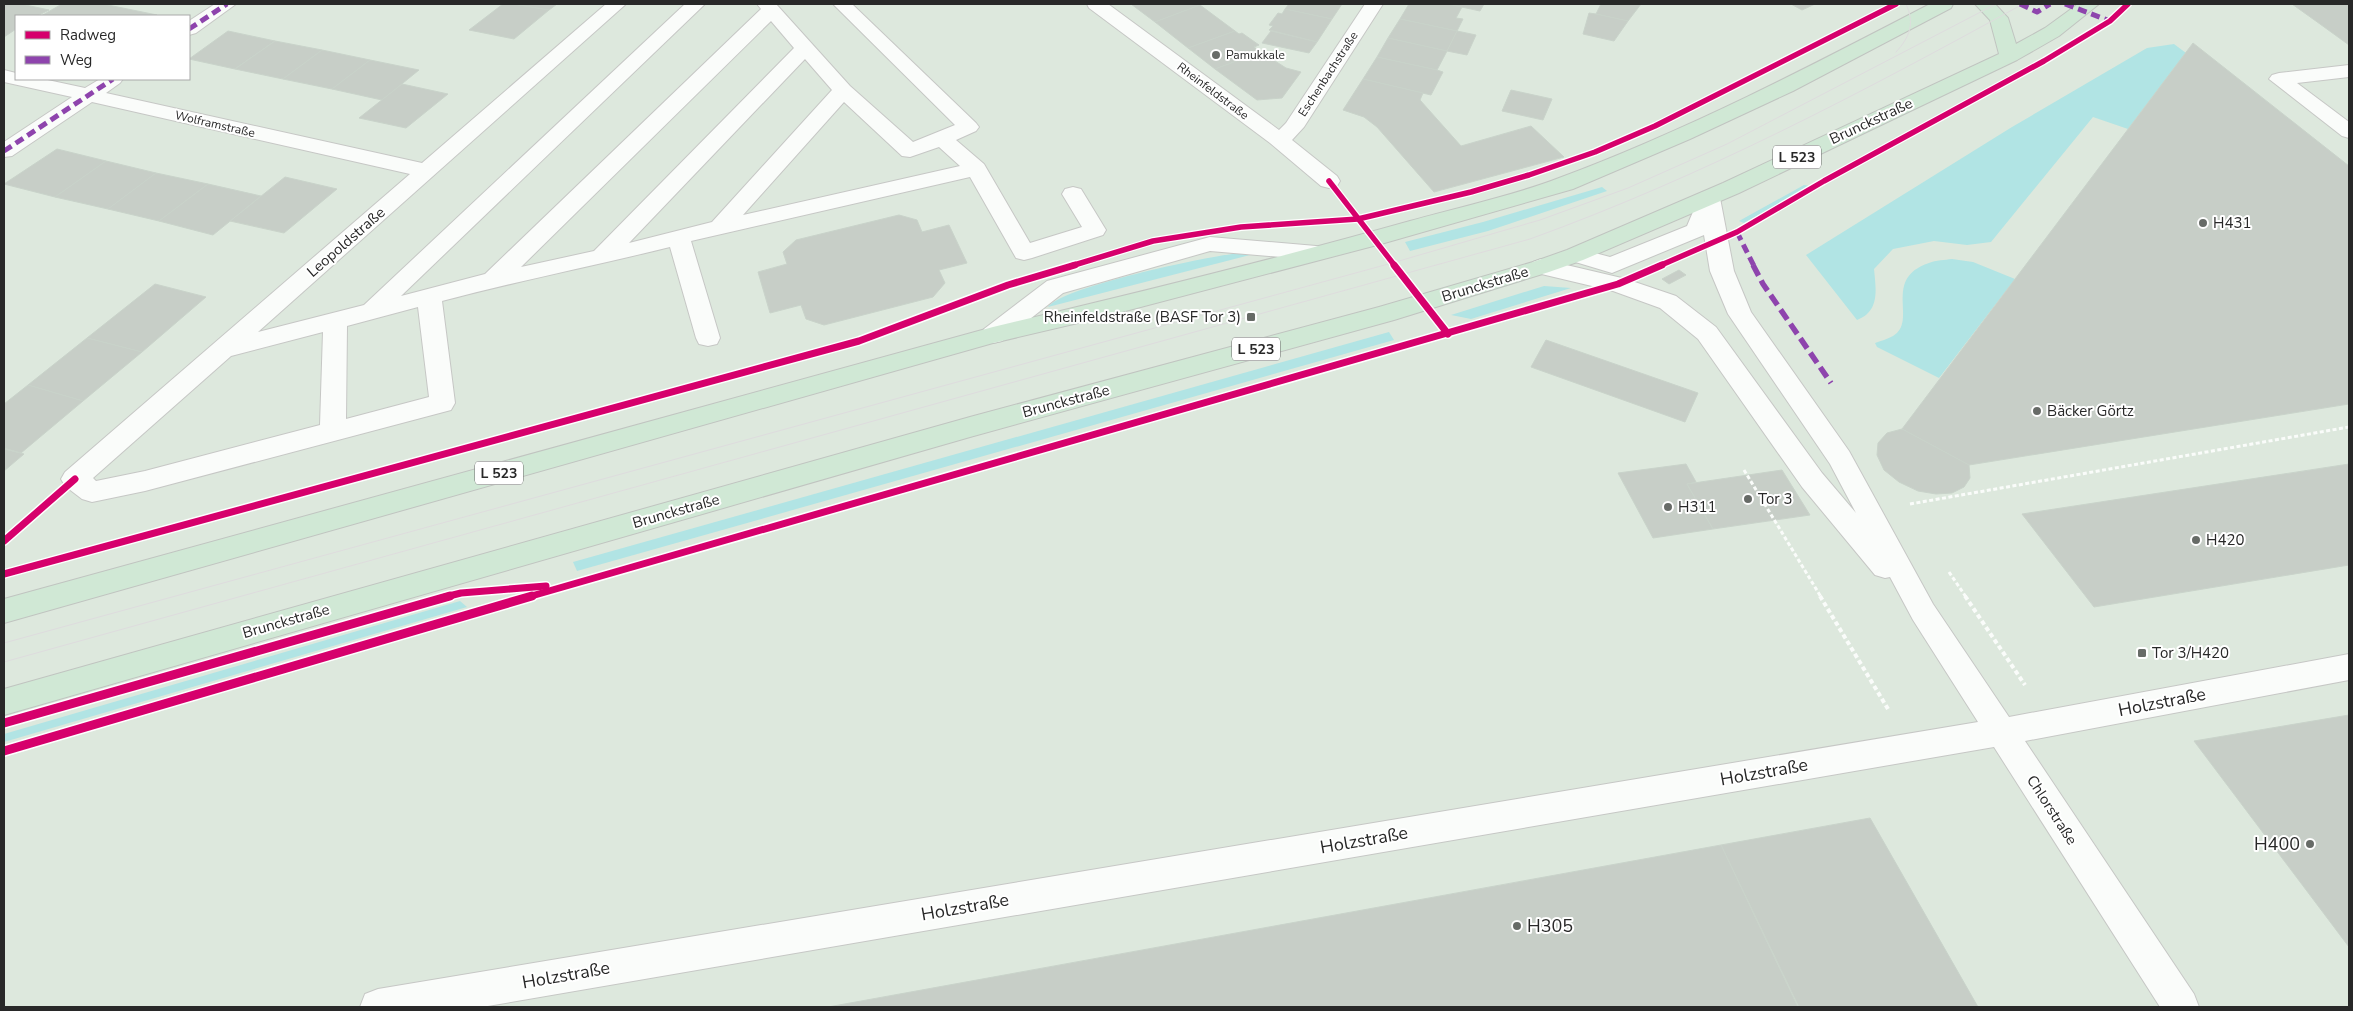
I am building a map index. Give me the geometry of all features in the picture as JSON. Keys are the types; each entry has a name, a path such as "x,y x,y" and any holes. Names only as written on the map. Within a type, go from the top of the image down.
{"main road":[{"path":"1984,4 1999,18 2010,56"},
{"name":"Brunckstraße","path":"1709,198 2010,56 2052,32 2090,4"},
{"name":"L 523","path":"4,611 994,335 1095,311 1316,252 1373,239 1565,184 1683,135 1786,87 1926,7"},
{"name":"Brunckstraße","path":"4,702 970,427 1422,303 1576,255"}],"street":[{"path":"190,28 227,4"},
{"name":"Leopoldstraße","path":"333,432 145,482 92,492 75,479 617,4"},
{"path":"373,310 549,141 696,4"},
{"path":"493,280 769,7 843,90 910,151 969,127 842,4"},
{"name":"Rheinfeldstraße","path":"1096,4 1277,139 1329,181"},
{"name":"Eschenbachstraße","path":"1277,139 1294,128 1374,4"},
{"path":"602,257 806,47"},
{"path":"2349,71 2279,79 2349,132"},
{"name":"Wolframstraße","path":"22,80 426,171"},
{"path":"4,151 111,80"},
{"path":"720,227 843,90"},
{"path":"942,138 976,170 1024,253 1095,230 1073,194"},
{"path":"222,350 493,280 602,257 720,227 976,170"},
{"path":"1576,255 1612,265 1696,230 1709,198"},
{"name":"Chlorstraße","path":"1709,198 1722,271 1740,314 1840,458 1923,612 2181,1007"},
{"path":"679,238 708,338"},
{"path":"994,335 1055,287 1210,244 1316,252"},
{"name":"Chlorstraße","path":"1541,267 1576,273 1626,287 1668,302 1707,333 1812,480 1923,612"},
{"path":"335,320 333,432 442,403 429,296"},
{"name":"Holzstraße","path":"378,1007 2002,732 2349,668"}],"path":[{"path":"1910,512 1905,504 2349,427"},
{"path":"1744,470 1912,747"},
{"path":"1948,569 2050,723"},
{"path":"527,588 574,584"},
{"path":"4,751 574,584"}],"shaded area":[{"path":"2174,44 2186,53 2128,129 2093,117 1991,242 1967,245 1934,241 1893,249 1874,269 1875,299 1870,311 1864,316 1857,320 1806,255 2012,127 2147,48"},
{"path":"1804,185 1810,186 1744,223 1739,221"},
{"path":"1602,187 1607,191 1488,231 1410,251 1405,242 1483,222"},
{"path":"1249,253 1250,255 1048,307 1059,299 1080,290 1138,273 1200,259"},
{"path":"1952,259 1973,262 2015,279 1939,378 1877,347 1875,343 1893,336 1900,329 1903,321 1903,289 1907,279 1915,270 1932,262"},
{"path":"1544,286 1571,288 1471,319 1451,315"},
{"path":"1389,332 1394,340 577,571 573,562"},
{"path":"460,601 467,607 4,742 4,734"}],"building":[{"path":"4,4 21,4 49,10 39,15 15,15 15,30 4,37"},
{"path":"62,4 103,4 157,15 43,15"},
{"path":"503,4 549,10 514,39 469,30"},
{"path":"513,4 557,4 549,10"},
{"path":"1131,4 1198,4 1200,5 1155,22"},
{"path":"1289,4 1342,4 1332,19 1285,9"},
{"path":"1409,4 1448,4 1462,7 1456,18 1463,19 1457,31 1400,19"},
{"path":"1448,4 1484,4 1480,11"},
{"path":"1601,4 1641,4 1628,21 1596,14"},
{"path":"1791,4 1815,4 1802,10"},
{"path":"2292,4 2349,4 2349,45 2320,24"},
{"path":"1200,5 1235,31 1188,48 1155,22"},
{"path":"1285,9 1332,19 1317,42 1269,30 1273,26 1269,25 1278,13 1282,14"},
{"path":"1589,13 1628,21 1614,41 1583,34"},
{"path":"1400,19 1457,31 1447,51 1388,38"},
{"path":"228,31 275,41 235,69 190,58"},
{"path":"1235,31 1239,34 1242,33 1259,45 1254,47 1261,52 1215,69 1188,48"},
{"path":"1271,31 1317,42 1309,53 1262,43"},
{"path":"1457,31 1476,35 1467,55 1447,51"},
{"path":"1388,38 1447,51 1437,70 1377,57"},
{"path":"275,41 322,50 283,79 235,69"},
{"name":"H431","path":"2193,43 2349,166 2349,404 1969,465 1902,429"},
{"path":"322,50 370,60 332,89 283,79"},
{"path":"1261,52 1286,68 1301,72 1282,98 1257,100 1215,69"},
{"path":"1377,57 1443,72 1431,95 1363,79"},
{"path":"370,60 419,70 382,100 332,89"},
{"path":"1363,79 1423,93 1420,100 1461,146 1531,126 1564,157 1434,192 1377,127 1364,117 1343,110"},
{"path":"402,84 448,94 406,128 359,118"},
{"path":"1511,90 1552,99 1543,120 1502,111"},
{"path":"57,149 106,161 55,197 4,184"},
{"path":"106,161 156,173 108,209 55,197"},
{"path":"156,173 208,184 159,221 108,209"},
{"path":"285,177 337,189 284,233 230,221"},
{"path":"208,184 261,196 213,235 159,221"},
{"path":"899,215 917,220 922,232 949,225 967,263 939,270 945,283 933,297 824,325 806,319 801,305 770,313 758,272 787,264 783,252 796,240"},
{"path":"1679,270 1686,275 1669,284 1662,279"},
{"path":"155,284 206,297 142,352 87,338"},
{"path":"87,338 142,352 83,401 28,385"},
{"path":"1546,340 1698,393 1685,422 1531,367"},
{"path":"28,385 83,401 21,453 4,448 4,404"},
{"path":"1902,429 1969,465 1970,478 1964,487 1952,493 1936,494 1918,491 1899,482 1884,470 1877,455 1878,443 1887,433"},
{"path":"4,449 24,454 4,471"},
{"name":"H311","path":"1686,464 1696,482 1687,484 1713,529 1653,538 1618,473"},
{"name":"H420","path":"2349,464 2349,565 2094,607 2022,514"},
{"name":"Tor 3","path":"1782,470 1810,515 1713,529 1687,484"},
{"name":"H400","path":"2349,715 2349,947 2194,741"},
{"path":"1870,818 1978,1007 1799,1007 1721,845"},
{"name":"H305","path":"1721,845 1798,1007 828,1007"}],"tram line":[{"path":"1896,52 1905,41 1910,29 1910,17 1906,4"},
{"path":"4,643 1392,263 1540,220 1628,188 1727,144 1996,4"},
{"path":"4,662 1530,239 1658,188 1781,131 1842,101 2023,4"}],"marked path":[{"path":"190,28 227,4"},
{"path":"2020,4 2037,12 2050,4"},
{"path":"2065,4 2110,21"},
{"path":"4,151 111,80"},
{"path":"1737,232 1763,284 1831,383"}],"cycle path":[{"path":"4,574 859,341 1008,285 1153,241 1241,227 1358,219 1471,192 1529,175 1595,152 1655,126 1896,4"},
{"path":"4,751 574,584 1618,284 1737,232 1824,181 2044,61 2110,21 2128,4"},
{"path":"1329,181 1448,334"},
{"path":"4,541 75,479"},
{"path":"4,723 461,593 546,586"}],"place":[{"name":"Pamukkale","path":"1216,55"},
{"name":"H431","path":"2203,223"},
{"name":"Rheinfeldstraße (BASF Tor 3)","path":"1251,317"},
{"name":"Bäcker Görtz","path":"2037,411"},
{"name":"Tor 3","path":"1748,499"},
{"name":"H311","path":"1668,507"},
{"name":"H420","path":"2196,540"},
{"name":"Tor 3/H420","path":"2142,653"},
{"name":"H400","path":"2310,844"},
{"name":"H305","path":"1517,926"}]}
